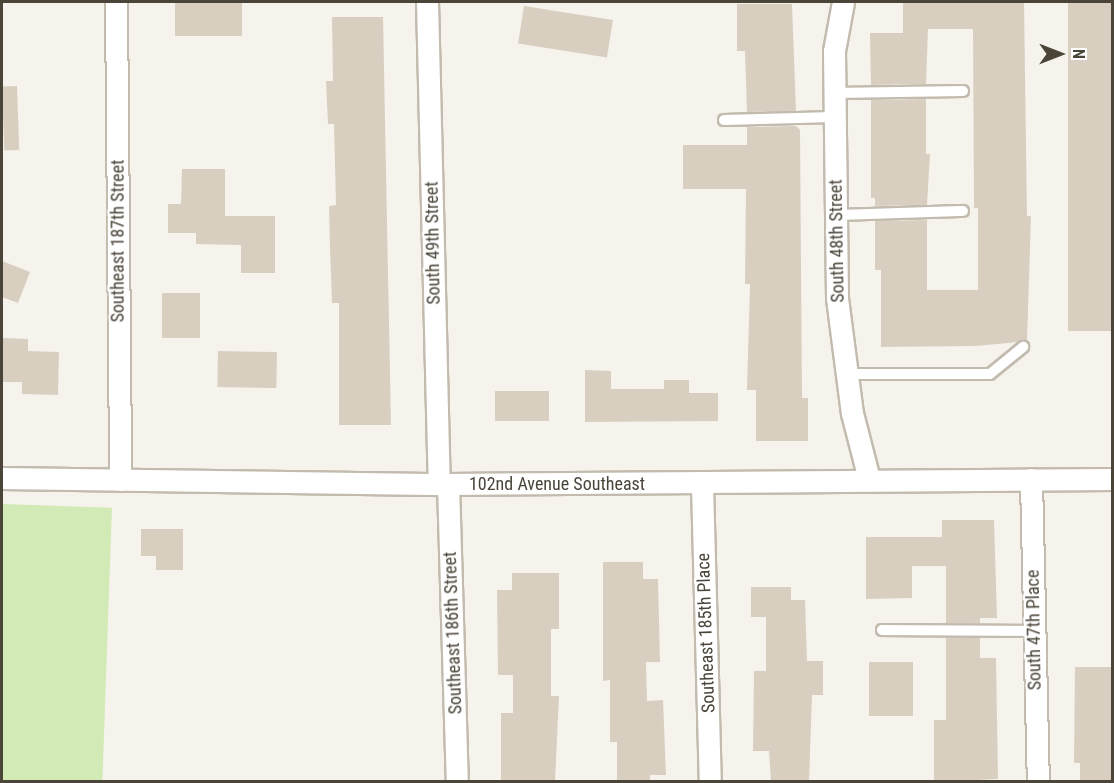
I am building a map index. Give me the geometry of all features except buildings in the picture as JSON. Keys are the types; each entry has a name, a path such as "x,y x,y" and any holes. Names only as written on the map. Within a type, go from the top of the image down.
{"street":[{"name":"Southeast 187th Street","path":"116,2 120,480"},
{"name":"South 49th Street","path":"427,2 444,484"},
{"name":"South 48th Street","path":"843,2 834,51 837,298 846,374 868,479"},
{"name":"102nd Avenue Southeast","path":"2,478 444,484 702,484 868,479 1113,479"},
{"name":"South 47th Place","path":"1031,479 1038,782"},
{"name":"Southeast 186th Street","path":"444,484 457,782"},
{"name":"Southeast 185th Place","path":"702,484 710,782"}],"lane":[{"path":"834,93 963,92"},
{"path":"724,120 834,117"},
{"path":"836,215 963,211"},
{"path":"846,374 990,374 1023,347"},
{"path":"882,630 1034,631"}],"green space":[{"path":"2,504 112,508 102,782 2,781"}]}
